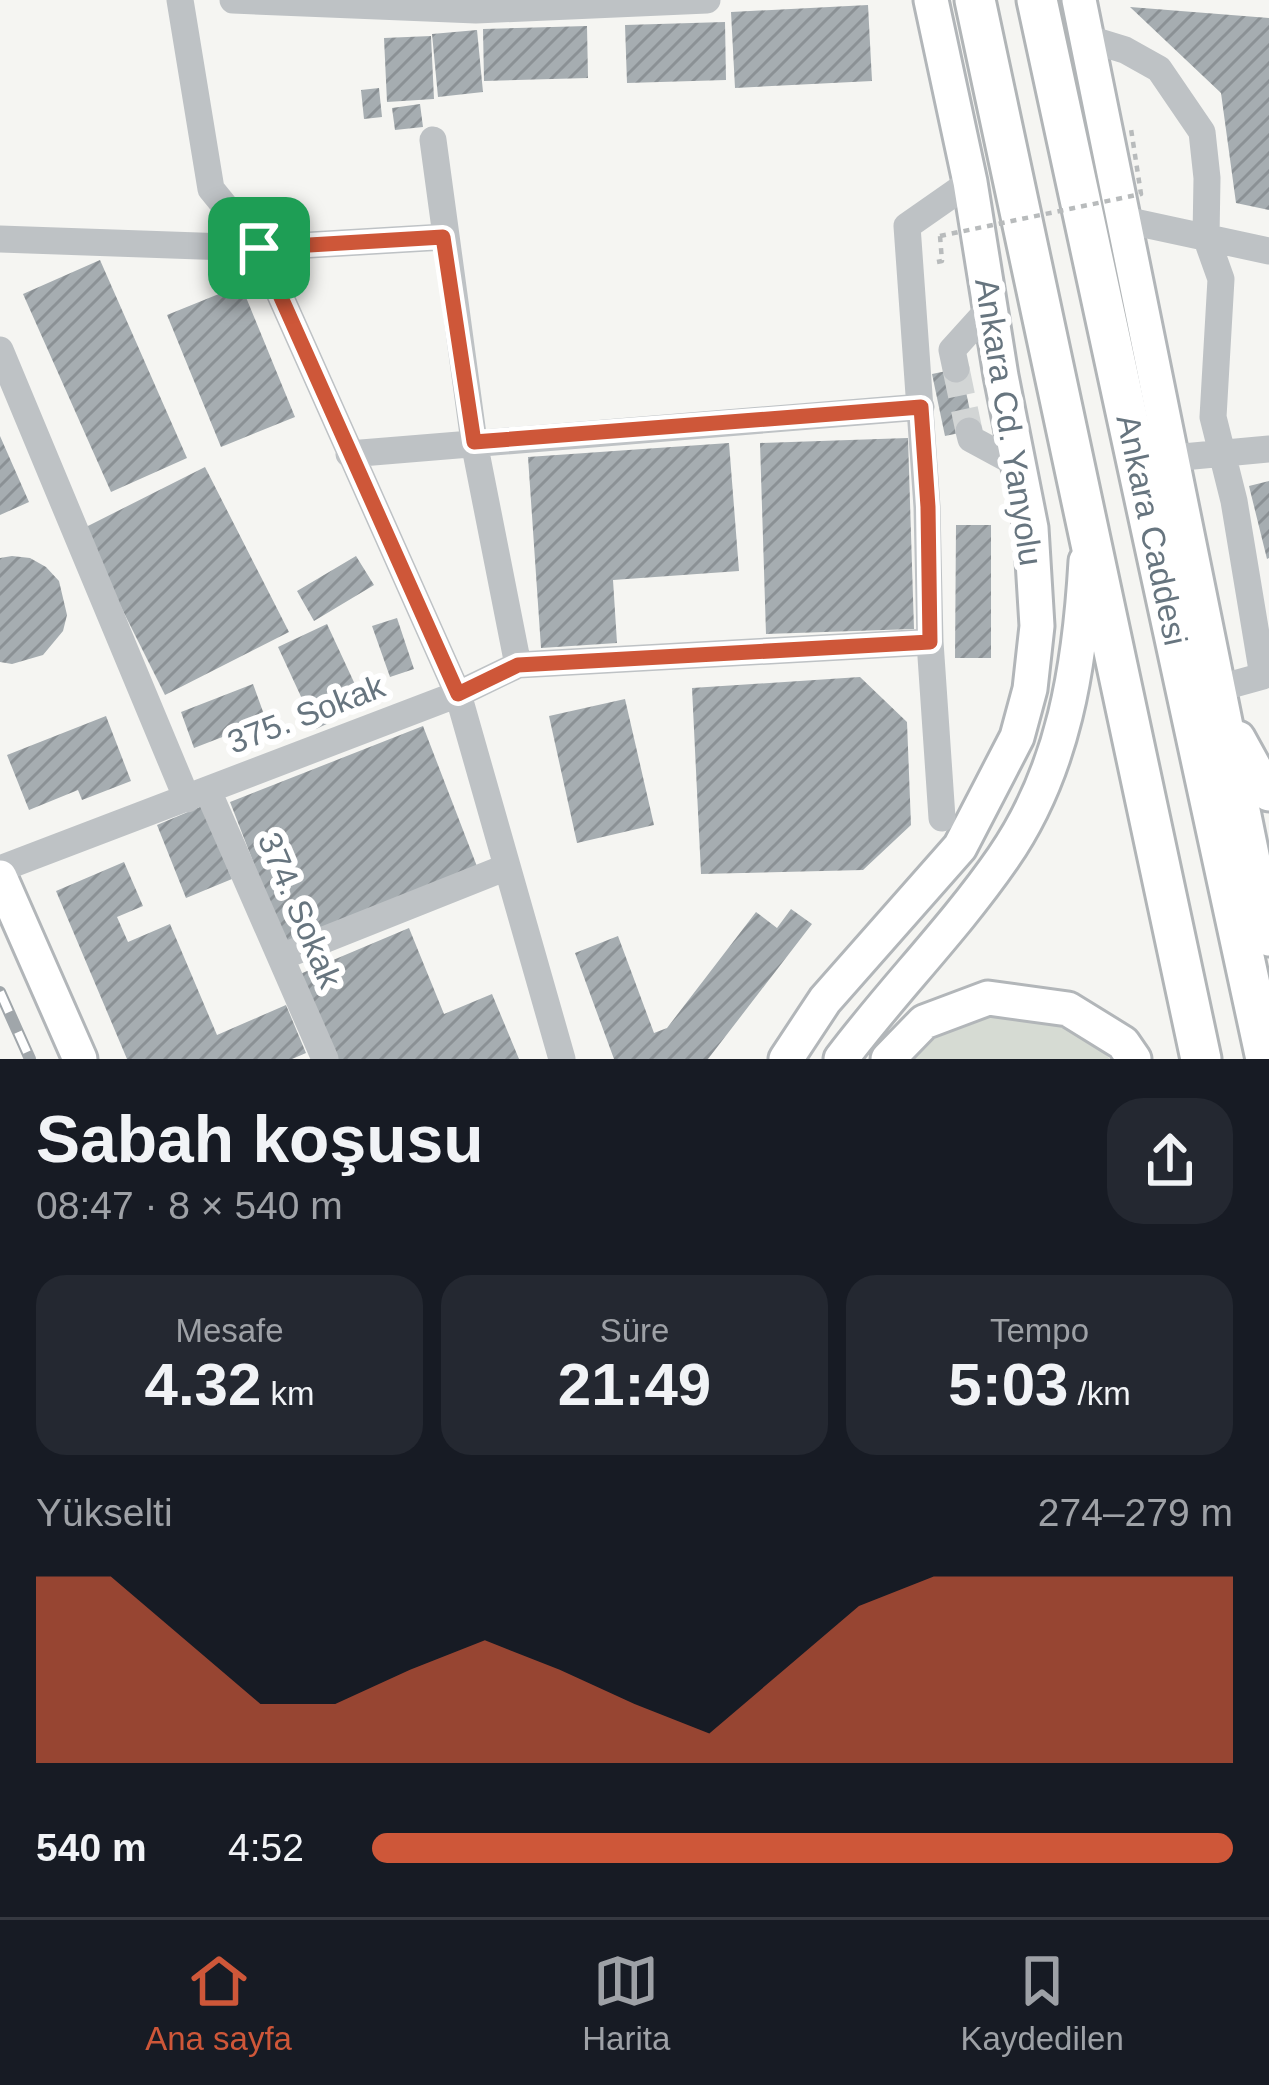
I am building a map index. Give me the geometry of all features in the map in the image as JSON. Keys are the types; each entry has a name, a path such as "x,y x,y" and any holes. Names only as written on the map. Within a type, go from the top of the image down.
{"highway":[{"name":"Ankara Caddesi","path":"975,0 1201,1059"},
{"name":"Ankara Caddesi","path":"1037,0 1266,1059"}],"main road":[{"name":"Ankara Cd. Yanyolu","path":"787,1055 825,1000 960,847 1017,736 1030,689 1037,626 1031,528 970,182 931,0"},
{"path":"1079,0 1269,939"},
{"path":"841,1059 1006,854 1039,791 1064,728 1079,661 1086,558 1058,381"},
{"path":"1218,698 1269,794"},
{"path":"0,873 80,1059"},
{"path":"888,1059 924,1022 988,998 1068,1010 1123,1042 1134,1059"}],"street":[{"path":"180,0 211,189 259,248 458,694 562,1059"},
{"path":"233,0 476,10 707,0"},
{"path":"1086,38 1125,50 1159,69 1202,132 1206,237 1221,279 1213,417 1266,685 1218,698"},
{"path":"433,140 474,442 518,665"},
{"path":"942,818 930,642 928,507 907,226 970,182"},
{"path":"1125,220 1269,251"},
{"path":"0,239 259,248 443,237"},
{"path":"956,369 952,350 990,308"},
{"name":"374. Sokak","path":"0,350 197,795 281,957 325,1059"},
{"path":"349,454 921,407"},
{"path":"969,431 971,440 1019,465"},
{"path":"1172,458 1269,449"},
{"name":"375. Sokak","path":"0,873 458,694 518,665 930,642"},
{"path":"281,957 507,867"}],"path":[{"path":"940,236 1141,194 1131,129"}],"shaded area":[{"path":"992,1012 1070,1028 1110,1059 909,1059 951,1022"}],"building":[{"path":"868,5 872,81 735,88 731,12"},
{"path":"1130,7 1269,18 1269,210 1236,203 1221,93"},
{"path":"725,22 726,80 627,83 625,25"},
{"path":"587,26 588,78 484,81 483,29"},
{"path":"477,30 483,92 438,97 432,34"},
{"path":"431,36 434,99 387,102 384,38"},
{"path":"379,88 382,117 364,119 361,90"},
{"path":"420,104 423,127 395,130 392,108"},
{"path":"100,260 187,458 111,492 23,294"},
{"path":"241,285 295,417 221,447 167,315"},
{"path":"961,368 974,430 945,436 932,374"},
{"path":"0,436 29,502 0,515"},
{"path":"908,438 914,629 766,634 760,443"},
{"path":"729,443 739,571 613,580 617,643 541,648 528,457"},
{"path":"205,467 289,632 165,695 82,529"},
{"path":"1269,481 1269,558 1267,559 1249,486"},
{"path":"956,525 991,525 991,658 955,658"},
{"path":"356,556 374,585 314,621 297,591"},
{"path":"0,558 30,558 46,567 59,581 67,615 63,631 43,655 12,664 0,662"},
{"path":"397,618 414,669 390,677 372,626"},
{"path":"327,624 365,706 316,729 278,647"},
{"path":"860,677 907,722 911,825 863,870 701,874 692,688"},
{"path":"253,684 266,720 194,748 181,712"},
{"path":"625,699 654,825 577,843 549,716"},
{"path":"106,716 131,781 82,800 78,790 29,810 7,755"},
{"path":"423,726 478,869 285,944 230,802"},
{"path":"202,806 232,879 186,898 157,825"},
{"path":"124,862 143,906 117,917 128,942 170,924 217,1035 286,1005 306,1053 292,1059 127,1059 56,891"},
{"path":"791,909 812,924 708,1059 614,1059 575,953 618,936 654,1033 667,1028 756,912 777,928"},
{"path":"409,928 444,1014 492,994 519,1059 335,1059 300,974"}],"tunnel":[{"path":"956,369 969,431"}],"railway":[{"path":"0,992 30,1059"}],"route":[{"path":"443,237 474,442 921,407 930,642 518,665 458,694 259,248 443,237"}]}
